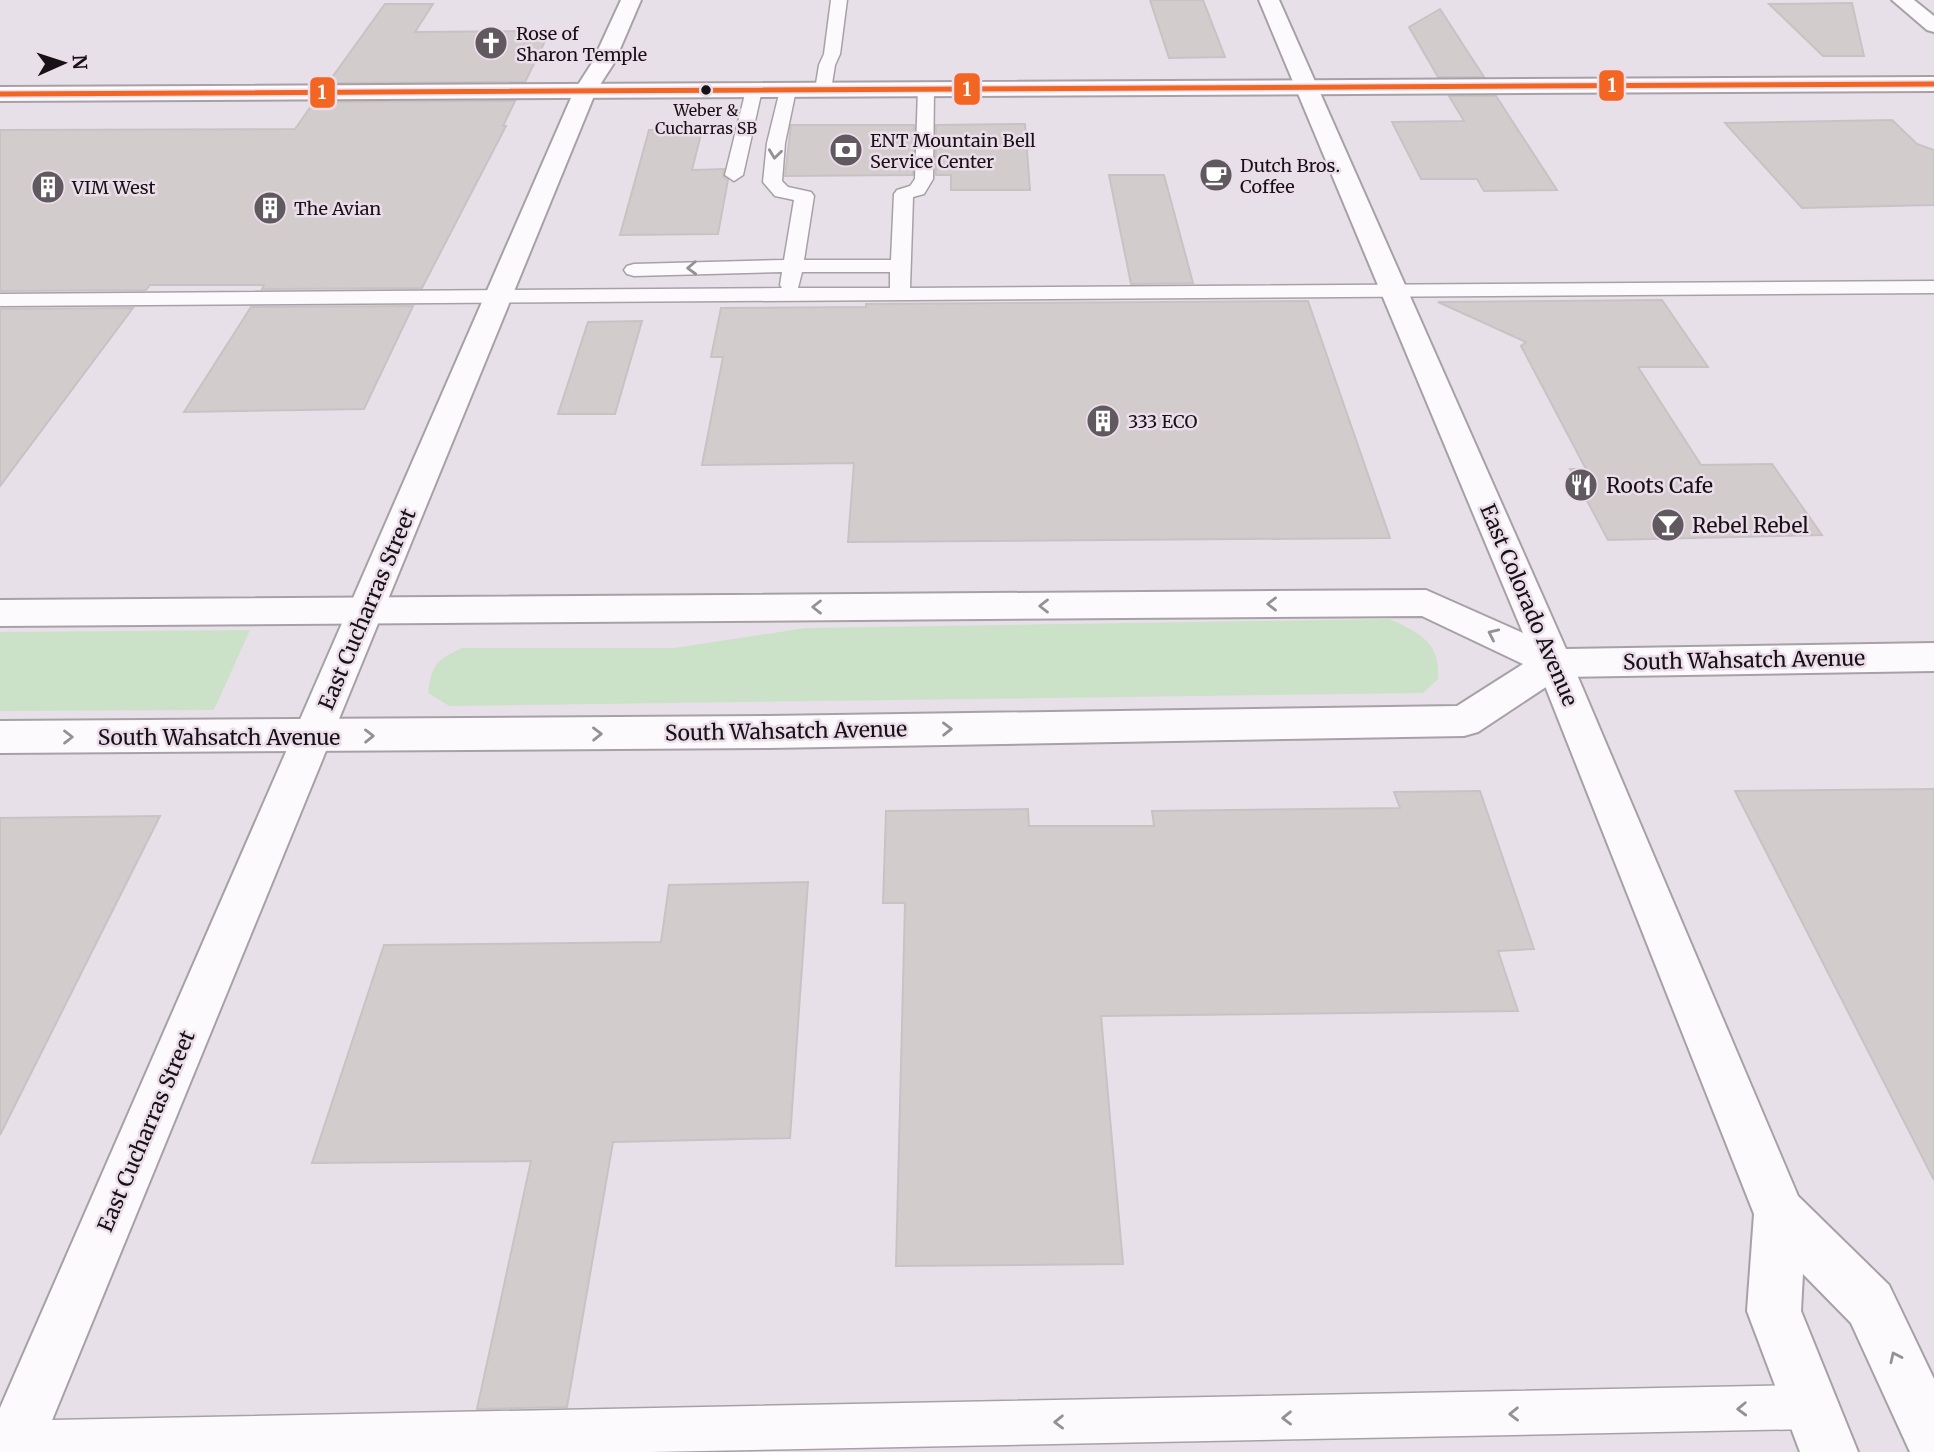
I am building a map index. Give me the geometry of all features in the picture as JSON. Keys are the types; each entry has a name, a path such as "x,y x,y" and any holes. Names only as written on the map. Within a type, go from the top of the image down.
{"main road":[{"name":"East Cucharras Street","path":"8,1446 313,736 585,91 604,63 631,0"},
{"name":"East Colorado Avenue","path":"1269,0 1555,663 1780,1214 1870,1304 1930,1426"},
{"path":"1902,0 1934,26"},
{"path":"0,94 1934,84"},
{"name":"South Wahsatch Avenue","path":"0,613 1426,603 1555,663 1934,657"},
{"name":"South Wahsatch Avenue","path":"0,737 313,736 1464,721 1555,663"},
{"name":"East Colorado Avenue","path":"1780,1214 1774,1311 1820,1430"}],"lane":[{"path":"823,90 827,65 832,54 839,0"},
{"path":"900,294 904,194 917,190 924,179 926,89"},
{"path":"734,175 754,90"},
{"path":"788,90 776,143 772,182 782,192 804,196 788,296"},
{"path":"621,297 634,270 750,266 901,266"},
{"path":"0,300 1934,287"},
{"path":"8,1446 1820,1430"}],"green space":[{"path":"1390,619 1419,635 1436,656 1438,679 1423,693 449,706 428,693 431,675 437,664 462,648 674,648 806,628"},
{"path":"250,630 214,710 0,711 0,632"}],"building":[{"path":"1150,0 1203,0 1225,57 1169,58"},
{"path":"1852,3 1864,56 1823,56 1769,4"},
{"path":"385,4 433,4 415,32 550,31 525,82 328,83"},
{"path":"1440,9 1484,77 1438,77 1409,27"},
{"path":"1449,96 1496,96 1557,190 1484,191 1477,179 1421,179 1392,122 1464,121"},
{"name":"The Avian","path":"515,101 503,126 506,126 422,288 262,289 264,285 150,285 146,290 0,291 0,130 295,129 314,102"},
{"path":"1892,120 1917,144 1934,150 1934,205 1802,208 1725,123"},
{"path":"1025,124 1030,190 951,190 951,175 936,175 936,125"},
{"name":"ENT Mountain Bell Service Center","path":"791,125 914,125 913,175 785,176"},
{"path":"649,130 702,130 692,170 724,169 723,176 728,180 718,234 620,235"},
{"path":"1109,175 1164,175 1193,283 1131,284"},
{"path":"1662,300 1708,367 1638,367 1701,465 1772,464 1822,535 1608,540 1570,469 1586,469 1521,346 1526,342 1438,302"},
{"name":"333 ECO","path":"1308,301 1390,538 848,542 854,463 702,465 723,357 711,357 721,308 866,307 866,304"},
{"path":"413,306 364,409 184,412 251,307"},
{"path":"133,308 0,486 0,309"},
{"path":"642,321 615,414 558,414 588,322"},
{"path":"1934,789 1934,1180 1735,791"},
{"path":"1480,791 1534,949 1498,951 1518,1011 1101,1016 1123,1264 896,1266 905,903 883,903 886,811 1028,809 1029,826 1154,826 1152,811 1400,808 1394,792"},
{"path":"160,816 0,1135 0,818"},
{"path":"808,882 790,1138 613,1142 567,1407 477,1409 531,1161 312,1163 384,945 661,942 669,885"}],"transit line":[{"name":"1","path":"0,94 1934,84"}],"place":[{"name":"Rose of Sharon Temple","path":"491,43"},
{"name":"Weber & Cucharras SB","path":"706,90"},
{"name":"ENT Mountain Bell Service Center","path":"846,150"},
{"name":"Dutch Bros. Coffee","path":"1216,175"},
{"name":"VIM West","path":"48,187"},
{"name":"The Avian","path":"270,208"},
{"name":"333 ECO","path":"1103,421"},
{"name":"Roots Cafe","path":"1581,485"},
{"name":"Rebel Rebel","path":"1668,525"}]}
